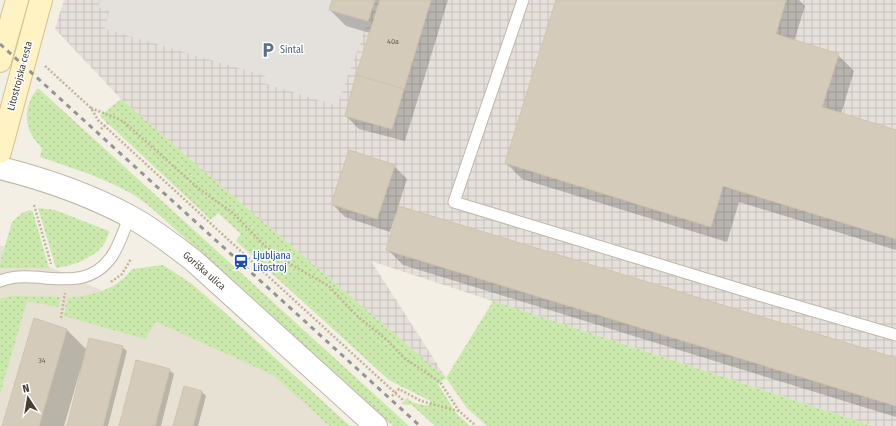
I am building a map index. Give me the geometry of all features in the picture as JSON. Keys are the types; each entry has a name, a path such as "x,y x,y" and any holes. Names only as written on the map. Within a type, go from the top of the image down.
{"main road":[{"path":"0,61 18,0"},
{"name":"Litostrojska cesta","path":"0,152 41,0"}],"street":[{"name":"Goriška ulica","path":"0,168 39,178 104,204 130,216 168,240 194,261 376,426"}],"lane":[{"path":"523,0 454,202 762,296 896,335"},
{"path":"0,280 18,277 61,280 90,274 102,266 112,256 130,216"}],"path":[{"path":"44,65 91,108 98,120 404,401"},
{"path":"91,108 123,121 198,188 233,212 266,247 292,265 329,286 356,315 388,341 404,358 440,382 459,411 476,426"},
{"path":"101,129 108,123"},
{"path":"34,205 61,280 61,318"},
{"path":"392,396 399,389 421,401 459,411"}],"shaded area":[{"path":"64,0 380,0 357,75 404,89 431,0 896,0 896,426 873,426 371,261 446,378 121,99 55,29"},
{"name":"Sintal","path":"100,0 332,0 329,10 368,21 337,106 263,83 265,76 105,29 109,11 99,8"},
{"path":"0,245 256,359 329,426 0,426"}],"green space":[{"path":"38,88 409,426 393,426 140,199 100,178 40,157 42,148 31,134 27,119 29,103"},
{"path":"121,99 446,378 438,384 456,413 470,426 435,426 412,405 401,404 407,398 414,403 423,405 429,405 430,401 389,380 236,241 241,234 218,213 211,220 100,116"},
{"path":"38,208 55,210 109,231 106,239 102,246 89,257 64,267 56,268"},
{"path":"30,210 33,212 49,268 0,268 0,263 12,222 22,213"},
{"path":"163,265 192,284 350,426 329,426 273,375 156,322 145,339 64,316 67,298 85,296 103,291 119,282 132,269"},
{"path":"12,296 61,297 58,307 27,301 0,394 0,299"},
{"path":"493,301 873,426 487,426 467,408 446,378"}],"building":[{"path":"332,0 375,0 368,21 329,10"},
{"path":"380,0 431,0 404,89 356,75"},
{"path":"556,0 786,0 776,34 839,54 822,107 896,130 896,239 723,186 711,227 505,163"},
{"path":"356,75 404,89 392,129 345,116"},
{"path":"349,150 395,165 377,219 331,204"},
{"path":"399,206 896,358 896,406 386,250"},
{"path":"34,318 67,329 39,426 2,426"},
{"path":"89,338 123,346 103,426 67,426"},
{"path":"136,360 170,369 155,426 119,426"},
{"path":"184,386 202,391 193,426 173,426"}],"railway":[{"path":"0,44 420,426"}],"place":[{"name":"Sintal","path":"268,50"},
{"name":"Ljubljana Litostroj","path":"241,262"}]}
